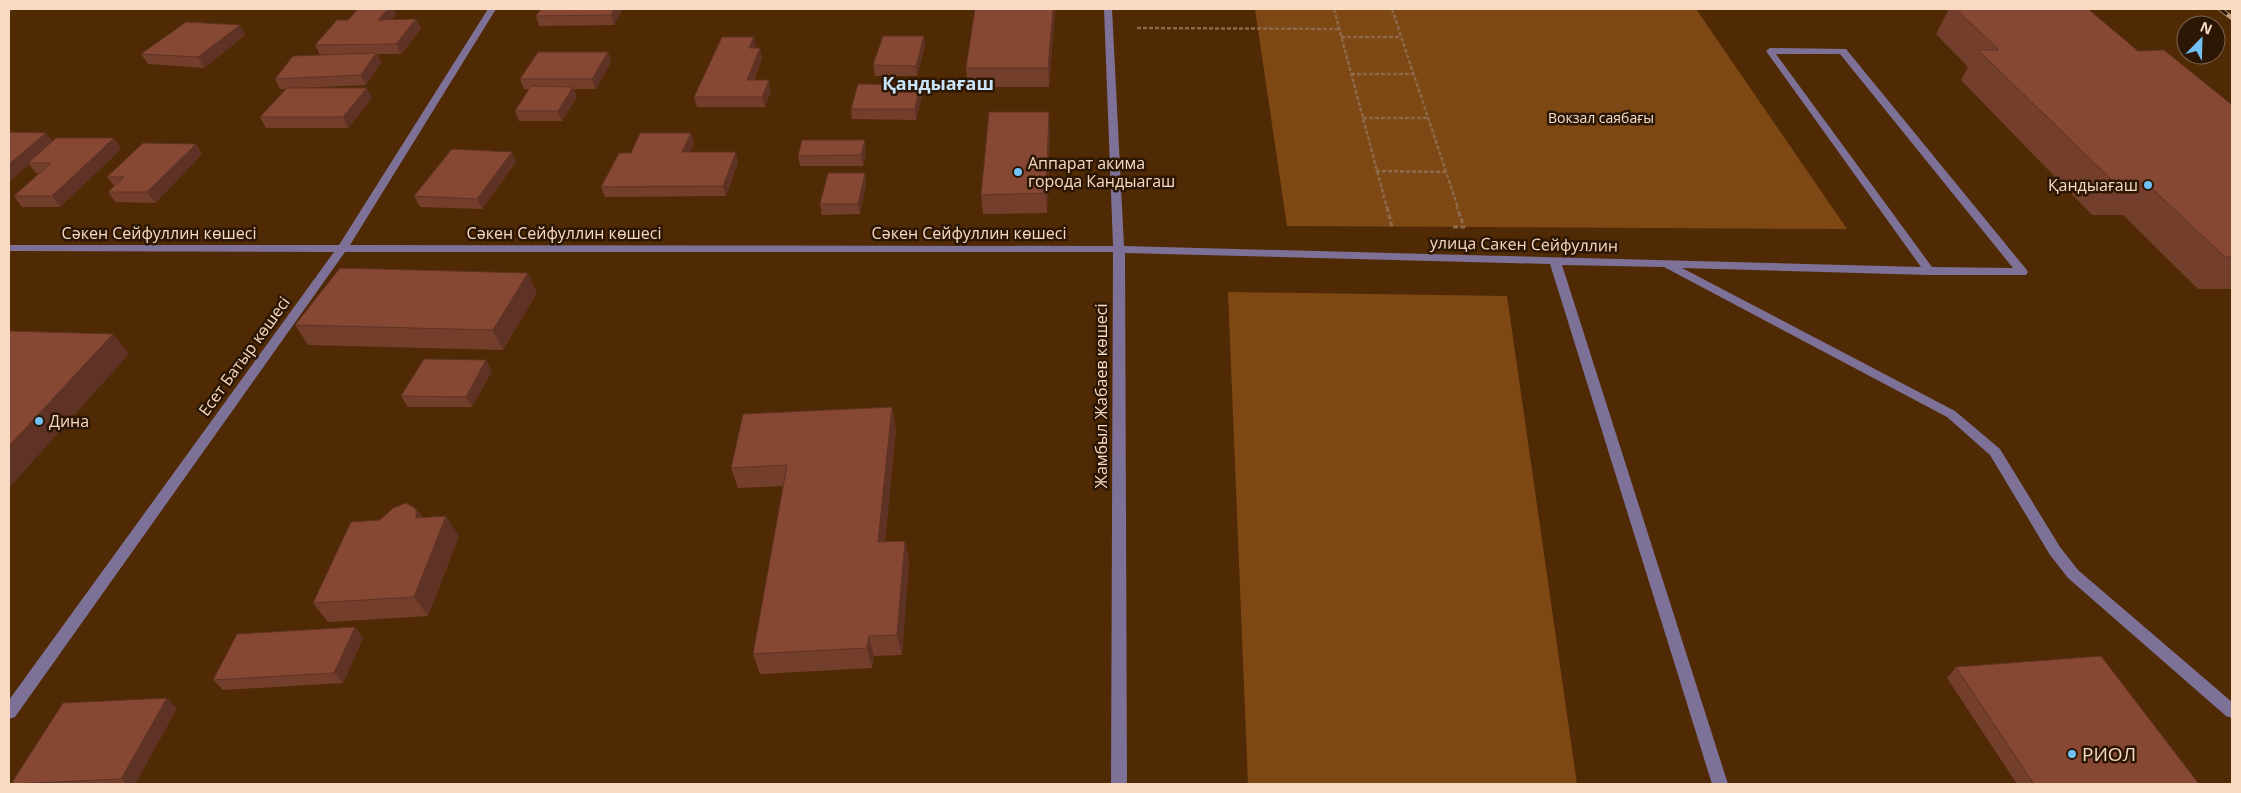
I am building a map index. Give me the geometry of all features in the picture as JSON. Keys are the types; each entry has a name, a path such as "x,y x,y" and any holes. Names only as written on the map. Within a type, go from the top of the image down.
{"street":[{"name":"Есет Батыр көшесі","path":"9,712 341,250 492,9"},
{"name":"Жамбыл Жабаев көшесі","path":"1108,9 1119,249 1119,784"},
{"name":"улица Сакен Сейфуллин","path":"1119,249 1930,271 2022,272 1843,51 1770,51 1930,271"},
{"name":"Сәкен Сейфуллин көшесі","path":"9,248 341,250 1119,249"},
{"path":"1555,261 1720,784"},
{"path":"1666,264 1950,414 1971,429 1995,452 2055,551 2073,574 2232,711"}],"path":[{"path":"1334,9 1391,227 1400,227"},
{"path":"1392,9 1464,227 1446,227"},
{"path":"1109,28 1339,29"},
{"path":"1341,36 1401,37"},
{"path":"1351,74 1413,74"},
{"path":"1363,118 1428,118"},
{"path":"1376,171 1446,172"}],"green space":[{"name":"Вокзал саябағы","path":"1255,9 1696,9 1847,229 1287,226"},
{"path":"1228,292 1507,296 1577,784 1248,784"}],"building":[{"path":"358,9 388,9 378,20 416,19 396,44 315,45 337,20 348,20"},
{"path":"541,9 614,9 611,15 536,16"},
{"path":"975,9 1053,9 1048,68 966,68"},
{"name":"Қандыағаш","path":"1956,9 2088,9 2138,51 2164,50 2176,60 2176,65 2183,65 2232,105 2232,257 2225,257 2146,183 2115,183 1978,50 1999,50"},
{"path":"186,22 240,25 198,57 141,54"},
{"path":"883,36 924,36 916,66 873,65"},
{"path":"722,37 754,37 749,48 760,48 747,80 769,80 762,97 694,97"},
{"path":"538,52 608,52 592,79 520,79"},
{"path":"376,53 361,75 275,79 293,56"},
{"path":"858,84 920,85 915,109 851,109"},
{"path":"531,86 573,87 558,111 515,111"},
{"path":"287,88 367,88 343,117 260,117"},
{"name":"Аппарат акима города Кандыагаш","path":"989,112 1049,112 1046,193 981,195"},
{"path":"9,132 46,133 9,164"},
{"path":"640,133 691,133 682,152 736,152 723,186 601,187 619,153 631,153"},
{"path":"56,138 114,138 52,196 14,196 51,163 28,163"},
{"path":"802,140 865,140 861,155 798,156"},
{"path":"143,143 196,144 147,192 108,192 124,177 107,177"},
{"path":"452,149 512,152 477,199 414,196"},
{"path":"828,173 865,173 858,204 820,204"},
{"path":"340,268 528,273 493,330 295,325"},
{"path":"9,331 113,334 9,446"},
{"path":"424,359 486,360 466,397 401,396"},
{"path":"892,407 878,542 905,541 897,635 869,636 867,648 753,654 787,465 731,468 743,414"},
{"path":"406,503 416,509 416,518 446,516 414,597 313,603 351,522 380,520 393,508"},
{"path":"355,627 334,673 213,680 237,634"},
{"path":"2101,656 2199,784 2034,784 1956,667"},
{"path":"167,698 121,779 11,784 63,703"}],"railway":[{"path":"2220,9 2232,18"}],"place":[{"name":"Аппарат акима города Кандыагаш","path":"1018,172"},
{"name":"Қандыағаш","path":"2148,185"},
{"name":"Дина","path":"39,421"},
{"name":"РИОЛ","path":"2072,754"}],"district":[{"name":"Қандыағаш","path":"938,84"}]}
